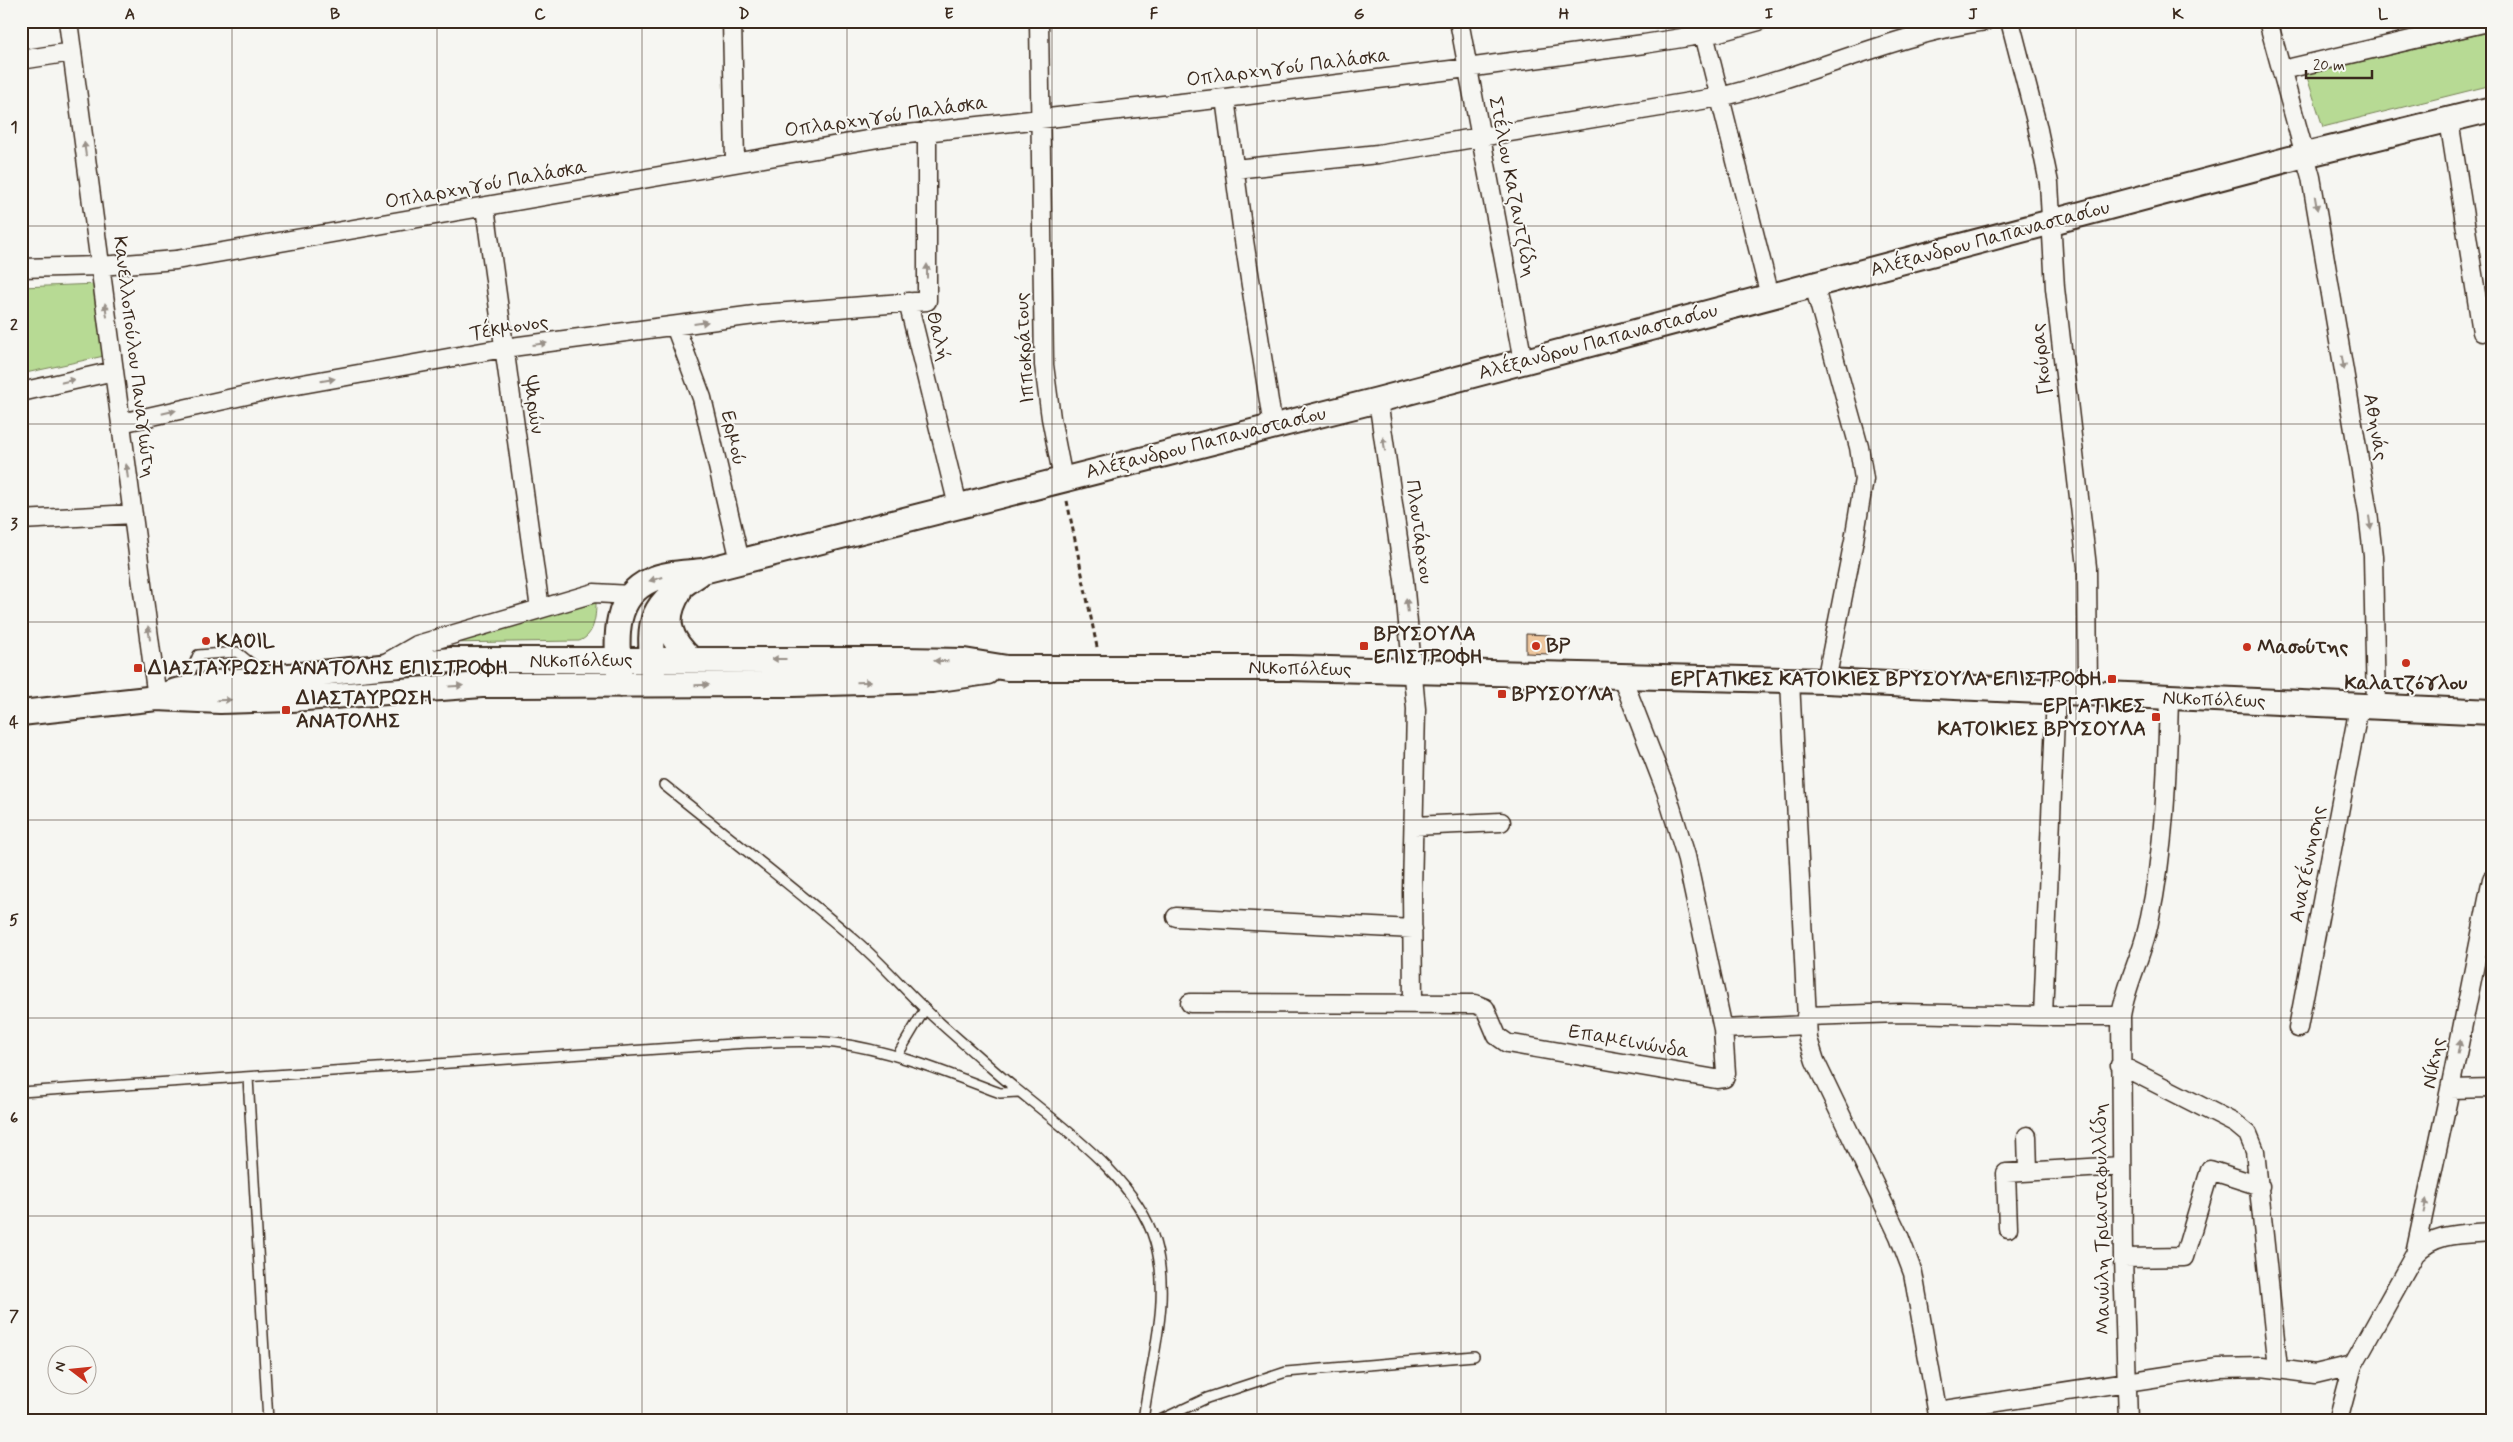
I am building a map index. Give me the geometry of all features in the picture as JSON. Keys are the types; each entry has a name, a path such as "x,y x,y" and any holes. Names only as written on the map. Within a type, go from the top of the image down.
{"main road":[{"name":"Αλέξανδρου Παπαναστασίου","path":"620,685 617,631 620,614 631,595 652,579 694,577 740,562 1378,400 2305,155 2492,109"},
{"name":"Αλέξανδρου Παπαναστασίου","path":"653,686 650,631 657,607 694,577"},
{"path":"692,660 675,642 669,622 673,602 694,577"},
{"name":"Νικοπόλεως","path":"157,698 183,689 268,677 451,660 964,661 1007,668 1101,667 1414,671 1826,681 2169,699 2492,712"},
{"name":"Νικοπόλεως","path":"21,713 157,698 220,701 482,685 653,686 932,680 958,678 1007,668"}],"street":[{"name":"Κανελλοπούλου Παναγιώτη","path":"68,21 157,698"},
{"path":"732,21 734,161"},
{"name":"Ιπποκράτους","path":"1039,21 1044,365 1051,418 1063,479"},
{"name":"Στέλιου Καζαντζίδη","path":"1459,21 1523,362"},
{"name":"Οπλαρχηγού Παλάσκα","path":"21,268 100,266 184,259 485,207 734,161 927,131 1225,98 1467,68 1704,34 1759,21"},
{"path":"1235,169 1378,154 1720,97 1771,84 1846,56 1920,33 1985,21"},
{"name":"Γκούρας","path":"2010,21 2044,154 2053,222 2055,288 2087,568 2088,695"},
{"name":"Αθηνάς","path":"2268,21 2316,200 2371,534 2367,708"},
{"path":"2282,70 2492,22"},
{"path":"1704,34 1770,296"},
{"path":"21,60 72,52"},
{"path":"1225,98 1273,427"},
{"path":"2449,120 2482,332"},
{"name":"Θαλή","path":"927,131 927,301 908,302 958,506"},
{"name":"Ψαρών","path":"485,207 540,609"},
{"path":"1814,285 1859,447 1864,479 1826,681"},
{"name":"Τέκμονος","path":"121,423 270,390 504,348 772,313 908,302"},
{"name":"Ερμού","path":"675,326 702,398 740,562"},
{"path":"21,392 114,371"},
{"name":"Πλουτάρχου","path":"1378,400 1404,580 1414,671 1417,724 1414,826 1413,1004"},
{"path":"21,520 133,514"},
{"path":"380,666 417,645 594,593 631,595"},
{"path":"1622,677 1666,791 1684,848 1723,1029 1900,1013 2121,1016"},
{"path":"1790,681 1808,1039 1815,1061 1899,1236 1913,1273 1938,1416 2127,1381 2218,1368 2278,1368 2315,1374 2353,1365"},
{"path":"2043,1016 2056,693"},
{"name":"Μανώλη Τριανταφυλλίδη","path":"2128,1421 2123,1258 2121,1016 2128,985 2145,939 2158,873 2165,809 2169,699"},
{"name":"Αναγέννησης","path":"2298,1028 2367,708"},
{"path":"1414,826 1501,822"},
{"name":"Νίκης","path":"2415,1254 2492,879"},
{"path":"1176,917 1414,929"},
{"path":"1190,1002 1413,1004"},
{"name":"Επαμεινώνδα","path":"1413,1004 1475,1004 1485,1008 1497,1036 1507,1043 1716,1079 1724,1078 1726,1073 1723,1029"},
{"path":"2120,1065 2244,1130 2253,1143 2260,1186 2278,1368"},
{"path":"2450,1090 2492,1088"},
{"path":"2026,1136 2028,1171"},
{"path":"2008,1228 2006,1172 2122,1166"},
{"path":"2123,1258 2184,1257 2210,1170 2260,1186"},
{"path":"2338,1421 2353,1365 2415,1254 2423,1245 2440,1237 2492,1232"}],"lane":[{"path":"664,785 856,940 925,1009 1018,1092 1068,1131 1104,1165 1138,1206 1155,1241 1160,1269 1162,1302 1143,1421"},
{"path":"897,1056 925,1009"},
{"path":"21,1092 788,1041 836,1044 897,1056 1000,1092 1018,1092"},
{"path":"248,1078 268,1421"},
{"path":"1158,1421 1207,1398 1286,1372 1474,1356"}],"path":[{"path":"1063,479 1101,667"}],"green space":[{"path":"2489,32 2492,34 2492,85 2323,127 2306,74"},
{"path":"97,284 104,356 21,374 21,287"},
{"path":"596,603 595,620 591,630 584,639 579,641 443,643"}],"building":[{"path":"1526,634 1550,635 1549,654 1526,653"}],"place":[{"name":"KAOIL","path":"206,641"},
{"name":"ΒΡΥΣΟΥΛΑ ΕΠΙΣΤΡΟΦΗ","path":"1364,646"},
{"name":"BP","path":"1536,646"},
{"name":"Μασούτης","path":"2247,647"},
{"name":"Καλατζόγλου","path":"2406,663"},
{"name":"ΔΙΑΣΤΑΥΡΩΣΗ ΑΝΑΤΟΛΗΣ ΕΠΙΣΤΡΟΦΗ","path":"138,668"},
{"name":"ΕΡΓΑΤΙΚΕΣ ΚΑΤΟΙΚΙΕΣ ΒΡΥΣΟΥΛΑ ΕΠΙΣΤΡΟΦΗ","path":"2112,679"},
{"name":"ΒΡΥΣΟΥΛΑ","path":"1502,694"},
{"name":"ΔΙΑΣΤΑΥΡΩΣΗ ΑΝΑΤΟΛΗΣ","path":"286,710"},
{"name":"ΕΡΓΑΤΙΚΕΣ ΚΑΤΟΙΚΙΕΣ ΒΡΥΣΟΥΛΑ","path":"2156,717"}]}
